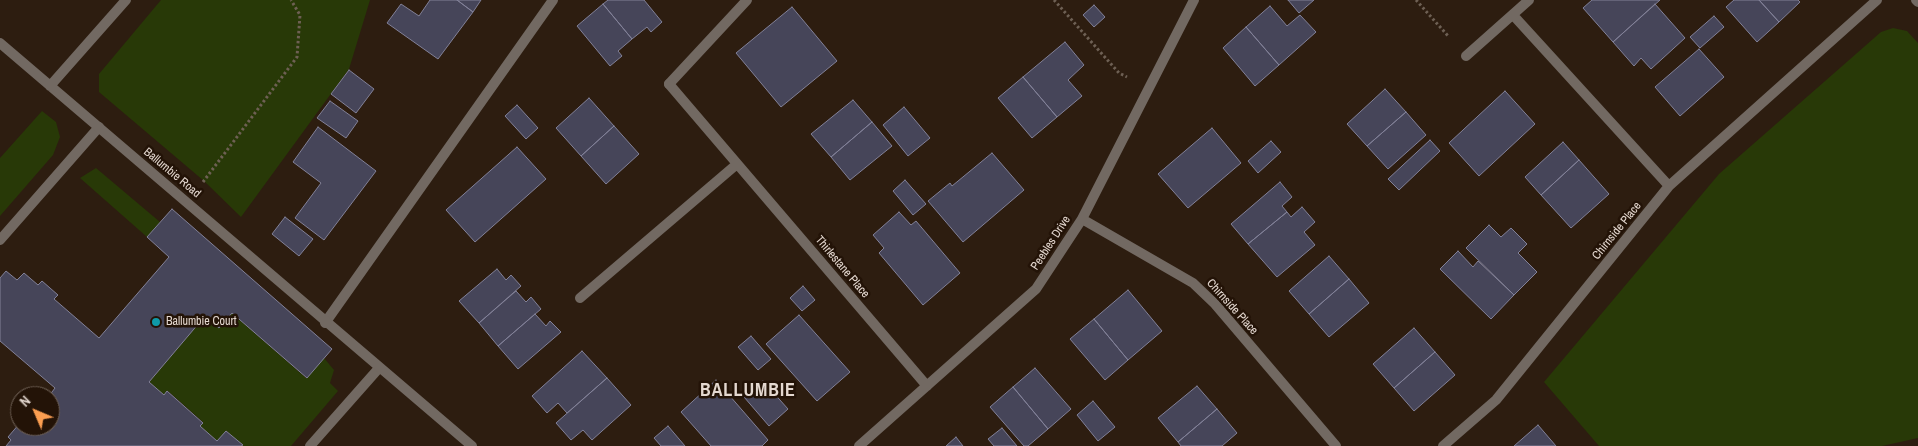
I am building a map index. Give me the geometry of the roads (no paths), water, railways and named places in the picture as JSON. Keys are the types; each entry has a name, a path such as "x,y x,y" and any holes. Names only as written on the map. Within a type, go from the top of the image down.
{"street":[{"path":"50,86 126,0"},
{"path":"325,323 553,0"},
{"name":"Thirlestane Place","path":"747,0 669,84 927,386"},
{"name":"Peebles Drive","path":"859,446 1036,290 1082,219 1194,0"},
{"path":"1466,56 1529,0"},
{"name":"Chirnside Place","path":"1444,446 1496,400 1669,186 1877,0"},
{"path":"1513,14 1669,186"},
{"name":"Ballumbie Road","path":"0,44 188,203 325,323 472,446"},
{"path":"0,240 99,127"},
{"path":"580,298 737,164"},
{"name":"Chirnside Place","path":"1082,219 1193,283 1215,304 1336,446"},
{"path":"310,446 379,368"}],"place":[{"name":"Ballumbie Court","path":"156,322"}],"district":[{"name":"BALLUMBIE","path":"748,391"}]}
